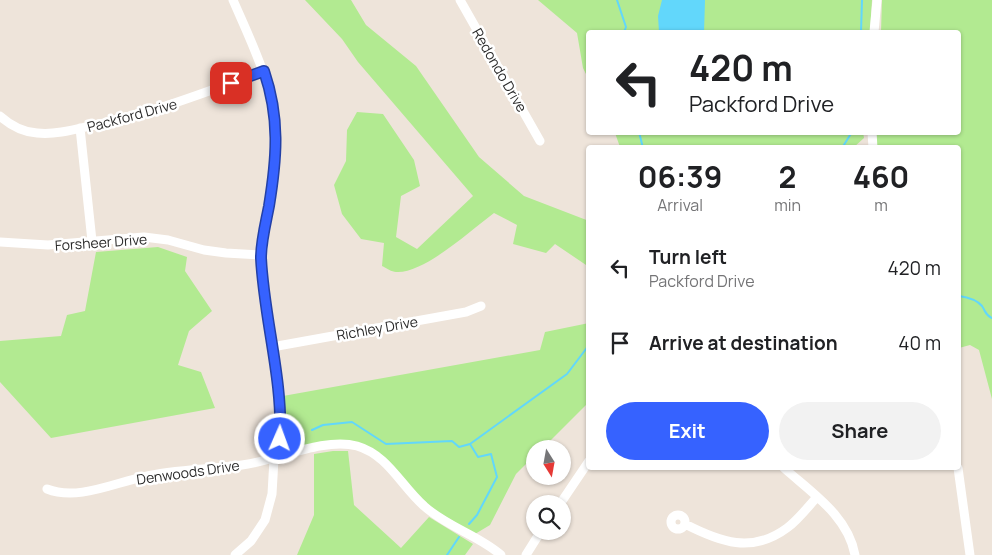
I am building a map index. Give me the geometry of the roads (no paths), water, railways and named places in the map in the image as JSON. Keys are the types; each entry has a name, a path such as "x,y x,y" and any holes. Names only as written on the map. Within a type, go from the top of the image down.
{"street":[{"path":"233,0 264,71 273,103 276,144 274,177 261,255 281,412 279,450 274,459 272,494 265,520 245,552 235,555"},
{"name":"Redondo Drive","path":"460,0 540,141"},
{"path":"874,30 877,0"},
{"name":"Packford Drive","path":"0,116 14,127 37,134 80,128 145,114 264,71"},
{"path":"80,128 92,241"},
{"name":"Forsheer Drive","path":"0,242 48,246 131,238 156,238 226,254 261,255"},
{"name":"Richley Drive","path":"272,347 466,312 481,306"},
{"name":"Denwoods Drive","path":"47,489 65,492 84,491 144,476 175,471 242,465 274,459 326,445 358,446 387,464 415,498 431,512 501,555"},
{"path":"566,495 586,465"},
{"path":"786,470 829,507 846,528 855,555"},
{"path":"958,470 970,555"},
{"path":"685,524 714,539 728,542 752,543 776,535 787,528 817,498"},
{"path":"526,555 535,540"}],"water":[{"path":"662,0 705,0 704,30 659,30 658,16"}],"waterway":[{"path":"617,0 626,27 625,30"},
{"path":"861,30 862,0"},
{"path":"640,135 642,145"},
{"path":"844,145 850,135"},
{"path":"961,296 977,302 992,318"},
{"path":"469,524 477,515 497,477 491,454 478,457 470,444 567,374 586,349"},
{"path":"312,430 323,425 352,422 386,444 452,441 459,447 470,444"},
{"path":"447,555 459,537"}]}
